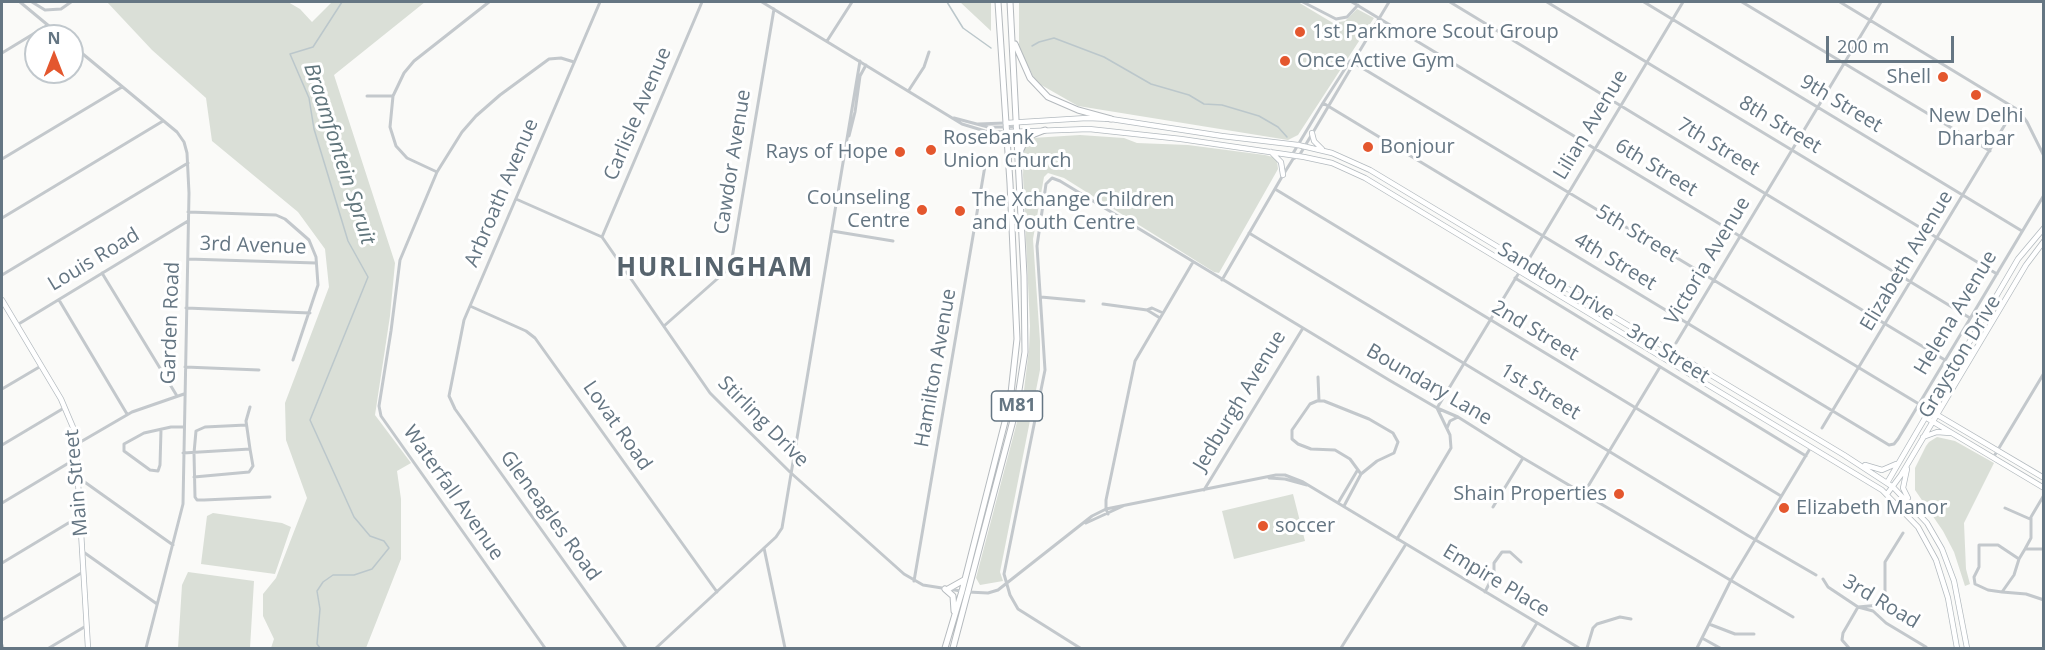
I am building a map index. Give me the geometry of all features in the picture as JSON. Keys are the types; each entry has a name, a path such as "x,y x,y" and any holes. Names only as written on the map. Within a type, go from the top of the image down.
{"main road":[{"name":"M81","path":"945,648 962,591 1008,410 1015,364 1017,311 998,2"},
{"name":"M81","path":"953,648 1017,409 1024,363 1026,323 1010,2"},
{"path":"1013,40 1030,78 1048,97 1067,106 1111,119"},
{"name":"Sandton Drive","path":"1017,127 1111,119 1304,146 1324,151 1370,170 1887,482 1911,503 1932,531 1947,560 1954,581 1967,648"},
{"path":"1007,127 1017,127"},
{"path":"1007,127 1017,127"},
{"name":"Sandton Drive","path":"1017,127 1045,130 1101,129 1293,157 1299,156 1332,163 1365,178 1882,490 1918,527 1936,560 1948,598 1958,648"},
{"path":"1018,155 1027,137 1045,130"},
{"path":"1312,133 1314,141 1324,151"},
{"path":"1271,152 1281,162 1283,175"},
{"name":"Grayston Drive","path":"1882,490 2018,259 2043,228"},
{"name":"Grayston Drive","path":"1887,494 2026,265 2043,241"},
{"name":"Main Street","path":"2,300 65,407 74,427 78,457 88,648"},
{"path":"1929,410 2043,478"},
{"path":"1925,417 2043,488"},
{"path":"1921,439 1937,432 1955,435"},
{"path":"1911,503 1903,488 1913,454"},
{"path":"1844,455 1876,470 1888,469 1899,461"},
{"path":"954,615 954,599 946,589 964,580"}],"street":[{"path":"20,2 47,24"},
{"path":"32,2 45,10 62,9 71,2"},
{"path":"437,172 407,158 396,146 390,127 393,96 404,73 414,61 489,2"},
{"name":"Arbroath Avenue","path":"450,401 449,390 460,335 470,306 600,2"},
{"name":"Carlisle Avenue","path":"602,237 702,2"},
{"path":"762,2 962,124 977,130 1007,127"},
{"path":"827,41 852,2"},
{"path":"1303,2 1336,19 1347,17 1358,5"},
{"name":"6th Street","path":"1352,2 1379,16 1593,149 1945,360"},
{"path":"1299,156 1389,2"},
{"name":"7th Street","path":"1450,2 1970,318"},
{"name":"8th Street","path":"1547,2 1997,274"},
{"name":"9th Street","path":"1644,2 2022,231"},
{"name":"Lilian Avenue","path":"1526,264 1683,2"},
{"path":"1742,2 1990,151"},
{"path":"1840,2 2015,108 2027,122 2043,156"},
{"path":"1843,63 1881,2"},
{"name":"Cawdor Avenue","path":"664,326 731,264 774,9"},
{"path":"2,53 24,40"},
{"path":"909,90 924,67 929,52"},
{"name":"Garden Road","path":"84,55 182,138 188,163 182,507 146,648"},
{"path":"1222,280 1323,103 1350,61 1356,57"},
{"name":"Waterfall Avenue","path":"545,648 381,416 379,402 390,342 400,260 437,172 462,132 500,95 549,59 561,58 574,62"},
{"path":"855,102 860,61"},
{"name":"5th Street","path":"1354,63 1919,404"},
{"name":"Victoria Avenue","path":"1676,344 1843,63"},
{"path":"656,648 776,537 782,528 848,140 860,76 866,65"},
{"path":"2,159 122,87"},
{"path":"367,96 393,96"},
{"name":"4th Street","path":"1323,103 1885,443 1892,444"},
{"name":"Elizabeth Avenue","path":"1822,428 2015,108"},
{"path":"952,117 976,124 1007,127"},
{"path":"2,218 163,121"},
{"name":"Hamilton Avenue","path":"914,581 987,160"},
{"path":"2,275 188,163"},
{"name":"Boundary Lane","path":"1040,297 1038,232 1046,184 1052,178 1793,617"},
{"name":"2nd Street","path":"1275,189 1781,496"},
{"name":"Helena Avenue","path":"1892,444 1898,439 2043,195"},
{"path":"516,199 602,237"},
{"path":"188,212 279,216 308,239 314,251 318,285 293,360"},
{"name":"Louis Road","path":"16,326 188,221"},
{"path":"832,231 893,241"},
{"name":"1st Street","path":"1249,233 1816,575"},
{"name":"Stirling Drive","path":"602,237 710,393 791,473 914,581 946,589 991,592 1007,583 1092,516 1107,511"},
{"name":"3rd Avenue","path":"188,259 316,263"},
{"path":"1107,511 1107,494 1132,369 1139,352 1193,262"},
{"path":"1397,539 1449,451 1451,443 1447,428 1437,408 1520,271"},
{"path":"102,273 177,396"},
{"name":"3rd Street","path":"1515,278 1806,456"},
{"path":"1080,648 1022,614 1012,601 1004,574 1045,370 1040,297 1084,301"},
{"path":"58,300 127,414"},
{"path":"1103,304 1146,310 1160,318"},
{"name":"Lovat Road","path":"470,306 526,331 535,338 717,592"},
{"path":"186,308 310,313"},
{"path":"1146,310 1152,308 1163,313"},
{"name":"Jedburgh Avenue","path":"1204,490 1303,328"},
{"path":"2,389 41,366"},
{"path":"1584,493 1660,366"},
{"path":"184,367 259,370"},
{"path":"1993,458 2043,373"},
{"path":"1318,377 1319,401"},
{"path":"77,444 127,414 184,394"},
{"name":"Gleneagles Road","path":"450,401 626,648"},
{"path":"1338,503 1359,473 1395,453 1399,445 1396,437 1389,430 1369,419 1319,401 1310,404 1292,430 1292,439 1298,444 1311,448 1335,450 1350,459 1359,473"},
{"path":"2,446 65,407"},
{"path":"194,477 249,472 253,466 246,425 250,407"},
{"path":"1447,428 1450,421 1458,417"},
{"path":"246,425 200,428 195,432 194,495 197,500 270,497"},
{"path":"161,430 158,471 150,470 124,451 124,444 148,431 183,427"},
{"path":"1697,648 1731,580 1811,447"},
{"path":"183,453 250,449"},
{"path":"2,503 78,457"},
{"path":"1493,507 1523,458"},
{"path":"1344,507 1359,473"},
{"name":"Empire Place","path":"1107,511 1125,505 1267,477 1285,475 1299,479 1579,648"},
{"path":"79,478 173,545"},
{"path":"2002,592 2014,575 2019,559 2031,538 2030,519 2043,495"},
{"path":"2005,508 2030,519"},
{"path":"2,563 81,516"},
{"path":"1848,648 1842,640 1842,635 1858,607 1877,605 1885,600 1885,562 1903,533"},
{"path":"1341,648 1406,544"},
{"path":"2019,559 1998,545 1979,545 1979,567 1974,577 1975,584 1988,590 2026,594 2043,600"},
{"path":"764,548 785,648"},
{"path":"2025,549 2043,549"},
{"path":"82,551 158,604"},
{"path":"1485,592 1494,574 1494,563 1502,552 1510,552 1521,562"},
{"path":"2,620 84,571"},
{"name":"3rd Road","path":"1823,579 1828,587 1858,607 1874,611 1886,623 1926,647"},
{"path":"1587,648 1593,628 1597,624 1620,617 1631,619"},
{"path":"1522,648 1537,623"},
{"path":"1709,624 1735,634 1754,634"},
{"path":"49,648 87,625"},
{"path":"1702,638 1720,648"}],"shaded area":[{"path":"107,2 288,2 300,9 312,22 332,2 425,2 334,75 395,263 390,316 375,415 411,463 397,471 401,499 401,559 366,648 271,648 274,639 263,616 263,594 276,578 307,498 286,440 285,403 329,287 325,249 298,212 212,141 206,98 152,50"},
{"path":"960,2 991,2 991,31"},
{"path":"1019,2 1298,2 1333,23 1345,21 1357,9 1374,18 1298,135 1288,140 1078,106 1036,82 1019,48"},
{"path":"1080,135 1124,138 1137,143 1188,145 1265,155 1277,161 1278,169 1219,273 1064,178 1048,173 1044,177 1033,239 1040,370 1000,572 1003,581 980,585 976,578 1017,422 1029,349 1024,149 1032,138"},
{"path":"1937,437 1955,441 1994,463 1964,523 1966,569 1970,584 1965,586 1954,552 1943,531 1915,490 1915,468 1926,446"},
{"name":"soccer","path":"1293,494 1305,541 1234,559 1222,511"},
{"path":"213,513 282,523 291,527 275,574 201,564 207,516"},
{"path":"188,572 254,581 250,648 178,648 182,585"}],"waterway":[{"name":"Braamfontein Spruit","path":"320,648 317,644 320,609 317,591 323,582 333,575 354,575 372,569 389,548 384,541 370,536 354,517 310,420 368,277 348,241 314,129 309,98 290,54 313,47 342,2"},
{"path":"947,2 963,28 991,48"},
{"path":"1032,46 1054,38 1104,57 1151,84 1189,95 1204,104 1222,105 1259,116 1278,127 1287,137"}],"place":[{"name":"1st Parkmore Scout Group","path":"1300,32"},
{"name":"Once Active Gym","path":"1285,61"},
{"name":"Shell","path":"1943,77"},
{"name":"New Delhi Dharbar","path":"1976,95"},
{"name":"Bonjour","path":"1368,147"},
{"name":"Rosebank Union Church","path":"931,150"},
{"name":"Rays of Hope","path":"900,152"},
{"name":"Counseling Centre","path":"922,210"},
{"name":"The Xchange Children and Youth Centre","path":"960,211"},
{"name":"Shain Properties","path":"1619,494"},
{"name":"Elizabeth Manor","path":"1784,508"},
{"name":"soccer","path":"1263,526"}],"district":[{"name":"HURLINGHAM","path":"715,269"}]}
